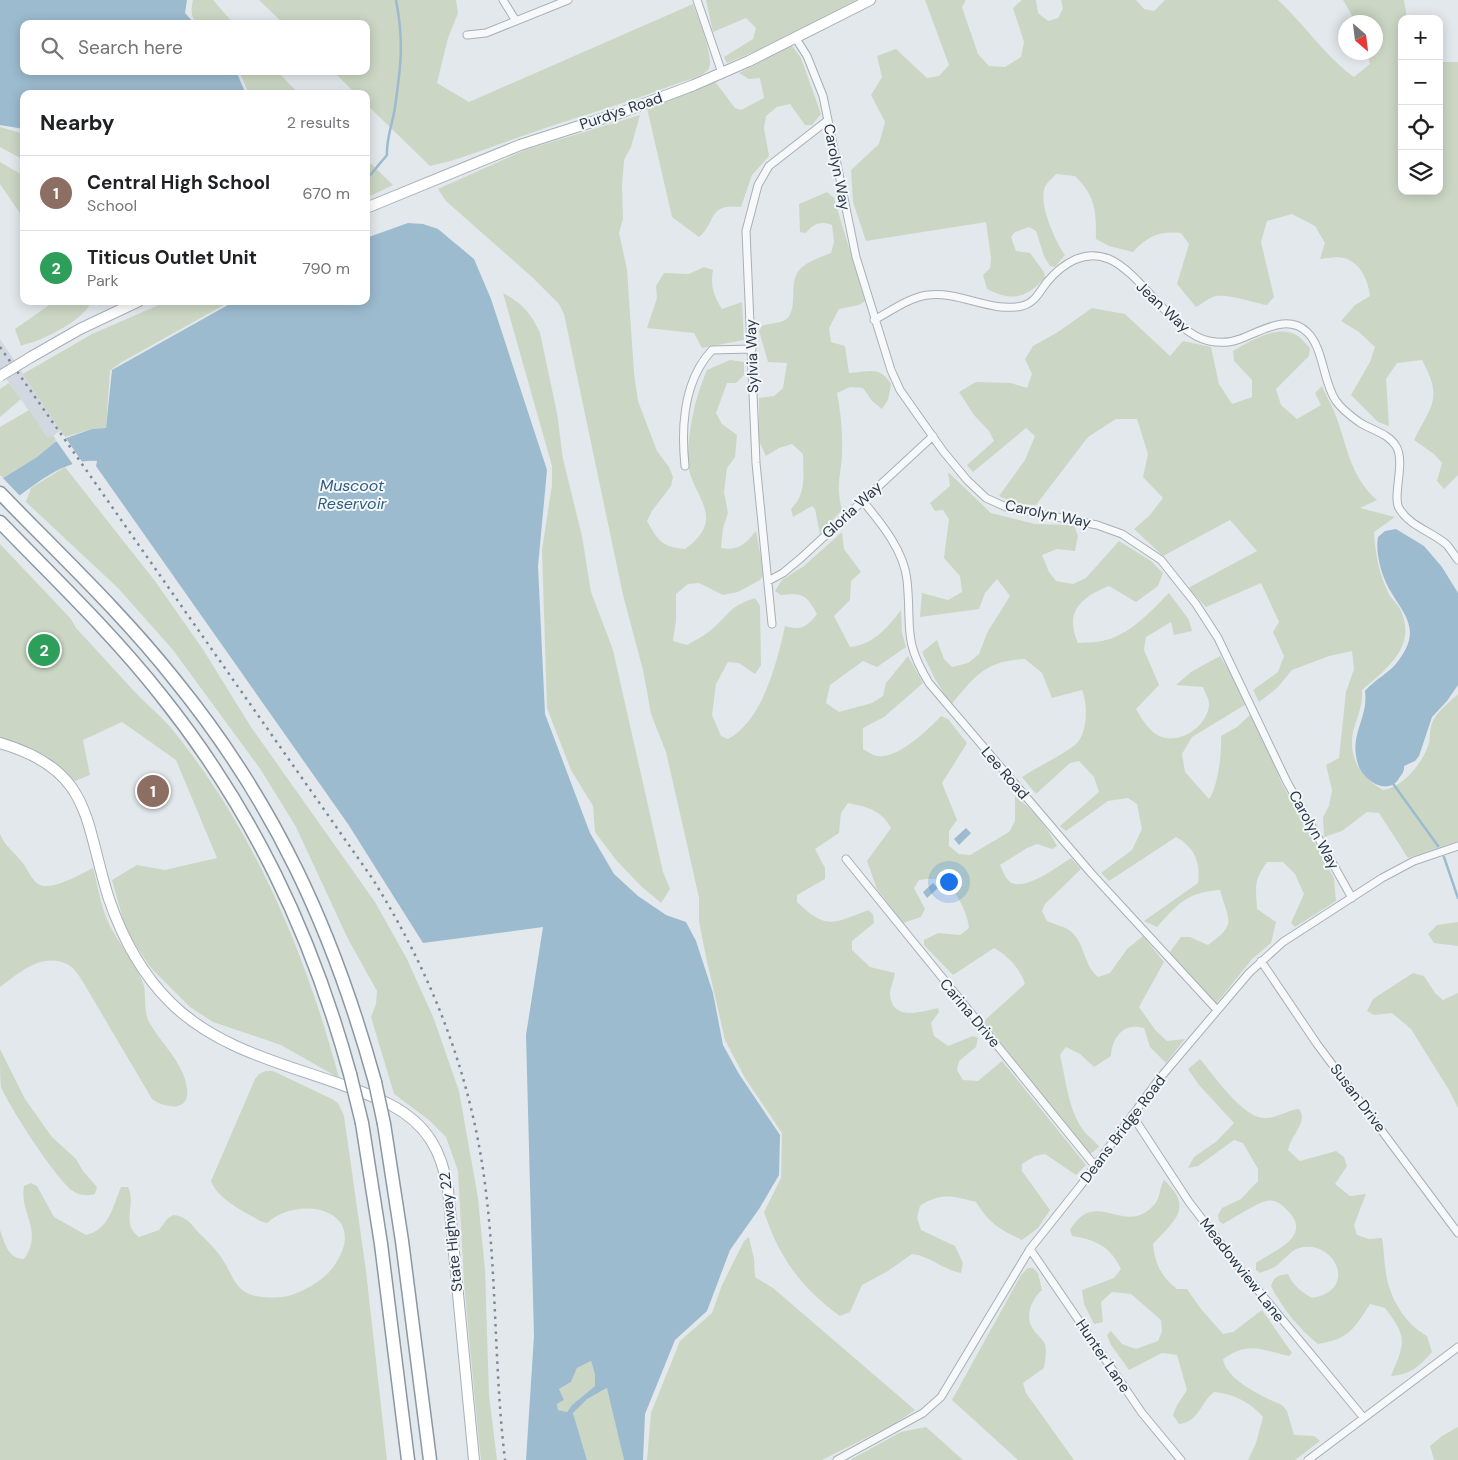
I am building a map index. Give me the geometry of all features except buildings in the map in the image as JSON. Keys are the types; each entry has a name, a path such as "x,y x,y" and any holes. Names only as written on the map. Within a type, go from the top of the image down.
{"highway":[{"path":"0,492 146,645 202,714 252,786 294,862 327,934 354,1011 375,1082 384,1124 402,1241 430,1460"},
{"path":"0,522 153,686 211,761 234,797 276,872 297,918 325,991 350,1074 362,1123 382,1244 408,1460"}],"main road":[{"name":"Purdys Road","path":"370,206 520,145 635,108 722,73 870,0"},
{"path":"0,376 80,329 131,305"},
{"name":"State Highway 22","path":"0,744 22,750 46,761 62,776 78,798 89,826 109,897 125,939 142,968 161,992 192,1022 219,1038 384,1101 414,1119 433,1141 441,1159 448,1190 474,1460"}],"street":[{"path":"503,0 516,21"},
{"path":"467,35 486,33 568,0"},
{"path":"697,0 722,73"},
{"name":"Carolyn Way","path":"795,37 807,56 823,96 856,257 874,320 900,390 967,480 986,498 1006,507 1097,525 1122,534 1161,560 1196,604 1218,638 1287,782 1352,898"},
{"name":"Sylvia Way","path":"772,624 756,463 746,231 758,185 769,166 828,120"},
{"name":"Jean Way","path":"874,320 927,295 947,295 1004,307 1023,306 1032,301 1060,268 1080,257 1097,254 1112,260 1188,332 1207,340 1225,342 1239,340 1268,326 1289,324 1299,327 1306,331 1315,345 1336,401 1360,423 1387,438 1397,447 1400,475 1397,502 1399,508 1412,522 1446,544 1458,560"},
{"path":"685,466 683,428 694,377 702,361 712,350 752,349"},
{"name":"Gloria Way","path":"768,581 783,573 801,558 933,436"},
{"name":"Lee Road","path":"862,500 894,544 904,568 907,579 909,638 914,656 929,684 1091,873 1217,1010"},
{"name":"Deans Bridge Road","path":"837,1460 912,1420 933,1406 941,1397 1030,1248 1095,1166 1132,1115 1217,1010 1261,961 1283,942 1409,864 1458,846"},
{"name":"Carina Drive","path":"846,859 1095,1166"},
{"name":"Susan Drive","path":"1261,961 1318,1044 1458,1233"},
{"name":"Meadowview Lane","path":"1132,1115 1189,1202 1238,1266 1363,1417"},
{"name":"Hunter Lane","path":"1030,1248 1142,1414 1181,1460"},
{"path":"1308,1460 1458,1347"}],"shaded area":[{"path":"0,339 61,430 49,439 0,370"}],"green space":[{"path":"193,0 213,0 230,20 195,20 192,7"},
{"path":"259,0 456,0 458,13 448,38 437,83 469,102 693,4 708,48 710,65 705,73 691,79 467,156 430,166 370,108 370,90 352,90 337,75 370,75 370,20 280,20"},
{"path":"706,0 856,0 756,51 727,63 724,57 753,39 756,28 746,18 713,32"},
{"path":"925,0 966,0 962,7 978,54 989,66 1005,67 1021,57 1024,42 1013,8 1022,0 1036,0 1038,13 1048,21 1058,18 1063,8 1061,0 1136,0 1144,9 1154,11 1165,0 1278,0 1324,50 1354,77 1370,64 1369,60 1383,60 1383,15 1352,15 1343,0 1404,0 1406,15 1398,15 1398,195 1443,195 1443,62 1458,62 1458,475 1444,489 1437,481 1442,463 1434,454 1414,440 1433,401 1432,384 1422,360 1397,363 1386,379 1389,426 1378,422 1351,395 1370,362 1375,347 1359,332 1341,321 1355,305 1370,296 1367,284 1363,273 1350,260 1339,257 1320,259 1325,243 1315,226 1292,214 1267,221 1261,242 1274,297 1267,305 1218,296 1196,307 1177,284 1189,244 1181,233 1166,233 1154,236 1133,252 1109,246 1096,239 1096,220 1091,198 1075,176 1056,174 1046,185 1043,194 1049,222 1065,255 1055,267 1050,266 1044,256 1036,231 1029,227 1015,232 1011,237 1016,251 1030,253 1044,272 1045,278 1025,294 1011,297 987,289 983,275 990,268 991,258 986,222 866,241 853,202 851,170 879,144 885,122 871,95 882,77 877,56 896,49 927,78 939,76 949,65"},
{"path":"792,46 801,58 821,114 812,125 805,125 790,104 777,107 766,116 764,128 769,156 752,175 741,207 723,208 718,211 699,237 672,217 647,108 714,80 735,108 741,110 764,98 760,78 749,79 739,73"},
{"path":"241,75 281,75 295,90 247,90"},
{"path":"640,115 631,147 624,160 622,187 623,219 619,233 627,269 634,373 638,401 657,451 669,467 673,477 671,486 652,511 647,521 654,534 666,545 685,549 698,537 705,526 706,515 689,472 688,460 693,414 707,370 730,360 744,362 744,375 736,383 727,383 716,413 722,424 737,435 735,457 727,468 724,492 728,513 723,528 721,548 727,549 741,546 756,531 764,574 760,580 738,592 723,595 699,583 688,584 676,594 676,620 673,641 687,645 708,632 730,611 746,601 755,598 760,606 761,665 755,674 739,663 728,662 716,684 712,715 721,736 728,739 751,718 767,689 773,673 785,626 803,627 817,614 810,602 803,596 794,594 781,595 775,591 782,580 804,566 842,532 844,549 861,572 851,581 850,600 834,616 850,647 858,646 873,639 891,623 901,610 902,633 906,647 877,667 863,661 830,685 826,703 839,712 872,703 883,696 886,683 908,656 923,683 884,717 863,728 863,749 876,756 886,756 895,753 913,742 941,716 948,719 967,743 942,783 957,820 949,831 949,846 959,854 970,855 1009,832 1015,821 1015,796 1022,801 1044,825 1057,846 1052,849 1037,844 1000,865 1007,878 1010,882 1024,884 1041,877 1071,858 1081,869 1045,904 1042,911 1047,921 1069,930 1074,935 1089,966 1098,977 1110,973 1127,949 1143,936 1164,962 1139,1007 1156,1031 1167,1041 1185,1039 1166,1063 1150,1047 1144,1028 1131,1027 1125,1029 1117,1037 1111,1056 1094,1067 1080,1054 1066,1047 1060,1055 1074,1113 1083,1130 1099,1147 1089,1155 984,1021 1025,984 1017,968 1009,959 994,948 953,975 924,945 924,940 938,933 960,935 969,928 964,909 956,895 942,881 934,879 919,880 914,888 925,909 921,917 903,923 877,889 867,861 891,828 883,817 873,810 848,803 841,813 839,833 815,849 825,868 825,879 797,895 797,902 816,918 831,922 869,910 873,915 874,923 852,941 852,950 870,967 895,973 890,992 891,1001 895,1008 908,1013 915,1013 938,1008 939,1012 931,1023 934,1036 948,1046 973,1036 978,1038 976,1047 959,1061 957,1070 963,1080 978,1081 1002,1061 1086,1165 1076,1175 1045,1154 1035,1156 1022,1164 1022,1171 1050,1210 1038,1228 1022,1240 996,1225 986,1216 976,1202 947,1196 934,1199 920,1206 917,1218 921,1230 955,1246 963,1263 961,1273 948,1269 925,1257 912,1254 888,1271 862,1285 850,1312 840,1316 814,1294 793,1270 777,1243 764,1212 781,1178 782,1133 745,1078 725,1040 699,921 699,898 666,752 651,714 643,670 623,595 564,314 559,304 533,278 446,201 438,189 525,150"},
{"path":"0,127 20,133 20,158 0,147"},
{"path":"0,162 20,174 20,213 0,184"},
{"path":"370,163 393,185 370,196"},
{"path":"827,192 834,198 865,301 859,305 839,309 829,328 831,342 845,346 849,373 878,372 887,378 891,384 888,400 882,409 872,401 863,388 850,387 837,393 842,432 839,488 842,510 820,534 815,509 812,506 793,517 791,509 800,497 802,490 803,454 792,444 779,448 766,456 759,441 759,398 774,396 783,388 787,363 768,362 759,331 762,326 785,320 789,316 793,303 794,281 800,269 811,261 831,253 834,242 832,225 818,224 806,233 800,232 799,204"},
{"path":"704,267 713,270 713,291 722,309 742,302 744,340 702,348 694,333 647,328 657,298 656,286 664,273 689,274"},
{"path":"503,293 525,309 540,333 557,413 563,459 582,536 591,592 613,650 663,872 670,889 661,903 641,886 616,860 595,832 593,806 571,770 547,708 542,550 552,485 552,466"},
{"path":"49,305 90,305 82,314 60,330 21,346 15,329"},
{"path":"159,305 224,305 120,363 110,371 106,428 92,429 65,437 23,374 92,334"},
{"path":"1092,308 1125,314 1170,356 1183,341 1211,347 1219,384 1232,404 1252,397 1252,380 1234,361 1233,351 1265,335 1282,331 1298,336 1310,348 1309,356 1276,389 1281,405 1297,419 1321,405 1315,393 1322,386 1334,411 1355,470 1368,491 1377,500 1360,508 1395,517 1374,532 1382,578 1389,595 1401,611 1405,624 1405,636 1402,646 1389,665 1362,690 1361,706 1353,732 1352,751 1354,759 1368,779 1383,790 1397,785 1410,774 1425,753 1434,719 1458,694 1458,841 1408,858 1379,813 1367,812 1342,831 1324,837 1323,817 1329,806 1332,790 1326,765 1339,758 1346,692 1354,669 1352,651 1329,656 1292,670 1277,688 1259,702 1253,690 1278,672 1284,656 1273,632 1279,622 1261,583 1206,607 1188,588 1257,551 1230,520 1163,556 1134,529 1150,515 1163,498 1143,477 1148,454 1137,419 1116,419 1088,437 1036,505 1018,504 999,496 1025,460 1035,436 1026,428 973,472 967,465 994,441 989,431 974,415 959,392 976,382 1011,383 1027,388 1032,374 1025,359 1033,346 1058,332"},
{"path":"9,383 21,399 0,417 0,389"},
{"path":"29,410 48,438 53,436 57,440 37,457 3,478 0,475 0,427"},
{"path":"65,467 155,581 204,651 251,727 375,902 407,959 434,1019 459,1091 478,1198 485,1270 489,1395 497,1460 481,1460 464,1283 458,1171 446,1137 429,1120 394,1094 371,1017 376,1004 377,991 348,939 296,827 261,770 173,650 118,588 26,502 31,488"},
{"path":"948,472 991,513 1035,524 1074,525 1078,536 1075,551 1057,549 1042,555 1049,572 1056,581 1073,584 1086,578 1119,541 1151,561 1163,573 1158,586 1136,602 1109,586 1090,595 1074,614 1074,632 1078,643 1099,642 1112,638 1130,629 1169,593 1189,620 1192,631 1174,635 1171,622 1146,637 1144,650 1159,685 1136,709 1152,731 1159,736 1167,738 1183,736 1191,732 1203,721 1209,706 1203,687 1176,685 1191,672 1220,656 1248,703 1192,737 1182,754 1185,772 1209,799 1215,786 1219,769 1221,736 1237,727 1253,712 1282,784 1334,878 1336,901 1295,927 1291,923 1304,894 1295,874 1283,862 1267,862 1257,880 1256,895 1257,909 1276,922 1271,943 1252,959 1216,1004 1170,952 1181,937 1190,937 1208,945 1223,932 1227,927 1228,916 1220,890 1199,893 1184,901 1157,927 1144,921 1198,883 1197,862 1192,850 1176,837 1109,881 1101,873 1132,850 1142,829 1137,804 1128,798 1108,801 1066,831 1060,826 1099,792 1094,777 1079,761 1070,763 1036,794 1022,777 1069,749 1079,740 1086,719 1082,690 1052,698 1042,673 1025,659 1011,660 990,667 974,678 951,705 935,679 922,652 937,640 944,659 952,667 968,663 979,654 987,633 1010,596 997,579 985,593 979,609 920,617 922,593 948,600 962,592 960,576 944,558 949,519 943,510 935,511 930,503 950,486"},
{"path":"0,544 71,619 76,628 140,697 172,729 228,809 274,895 293,940 311,985 339,1078 281,1045 213,1022 190,1007 151,968 126,930 112,880 137,865 165,870 217,858 176,760 122,722 83,740 90,775 75,781 48,757 29,747 0,738"},
{"path":"0,834 38,884 50,886 58,884 93,868 107,919 138,972 144,986 148,1020 177,1061 185,1079 187,1097 180,1105 163,1105 152,1099 83,982 70,965 57,961 39,962 23,970 0,987"},
{"path":"1458,922 1458,946 1434,943 1428,934 1437,925"},
{"path":"1413,973 1424,976 1435,993 1443,1000 1458,993 1458,1108 1411,1029 1392,1013 1374,1015 1367,1011 1373,999"},
{"path":"0,1049 25,1099 52,1137 76,1159 83,1171 97,1187 95,1194 78,1194 66,1184 56,1173 13,1110 1,1087"},
{"path":"1200,1059 1230,1095 1248,1112 1257,1117 1270,1118 1299,1109 1302,1119 1288,1150 1300,1161 1336,1151 1344,1157 1347,1166 1335,1184 1350,1196 1366,1194 1354,1225 1357,1235 1369,1239 1382,1238 1385,1269 1394,1300 1405,1317 1427,1336 1432,1352 1414,1369 1404,1374 1391,1376 1399,1355 1402,1340 1398,1326 1385,1308 1370,1304 1350,1332 1337,1339 1318,1344 1291,1318 1271,1286 1275,1278 1288,1274 1301,1291 1312,1298 1327,1293 1335,1285 1338,1276 1337,1266 1331,1257 1323,1250 1312,1247 1296,1249 1275,1267 1260,1273 1256,1270 1256,1263 1281,1247 1294,1235 1296,1227 1294,1219 1281,1204 1273,1201 1263,1202 1223,1224 1219,1221 1218,1215 1222,1208 1241,1199 1258,1181 1258,1169 1243,1143 1234,1140 1198,1166 1188,1168 1194,1157 1217,1141 1234,1123 1199,1085 1188,1069"},
{"path":"273,1071 332,1099 338,1103 344,1116 366,1271 387,1460 0,1460 0,1230 11,1253 24,1259 30,1249 32,1240 30,1222 23,1196 24,1186 31,1183 37,1186 54,1217 86,1235 94,1232 105,1223 121,1187 128,1187 131,1200 130,1220 133,1232 139,1237 159,1230 167,1219 173,1215 184,1218 216,1250 240,1288 254,1295 276,1298 294,1294 316,1283 334,1266 343,1247 344,1232 338,1220 328,1213 313,1209 297,1209 281,1214 267,1223 239,1209 225,1199 214,1188 211,1181 255,1079 259,1074"},
{"path":"1164,1180 1178,1198 1180,1206 1174,1221 1153,1244 1157,1263 1167,1280 1177,1289 1187,1289 1201,1309 1223,1334 1233,1332 1262,1310 1292,1353 1289,1356 1255,1348 1232,1353 1223,1359 1225,1366 1231,1374 1246,1387 1282,1405 1287,1411 1294,1435 1314,1436 1320,1441 1295,1460 1248,1460 1256,1443 1263,1417 1247,1403 1228,1395 1214,1392 1191,1420 1179,1424 1173,1415 1187,1390 1177,1355 1162,1353 1129,1370 1111,1345 1107,1335 1111,1331 1122,1344 1136,1349 1158,1341 1162,1331 1161,1320 1131,1294 1112,1292 1101,1302 1103,1322 1094,1324 1084,1304 1082,1290 1114,1278 1121,1269 1112,1255 1101,1245 1072,1236 1070,1230 1080,1218 1090,1212 1100,1211 1132,1217 1143,1214 1156,1202"},
{"path":"749,1237 754,1259 755,1277 773,1288 915,1410 894,1424 822,1460 647,1460 651,1413 680,1341 712,1313 722,1285 744,1241"},
{"path":"1028,1268 1033,1268 1038,1273 1042,1290 1030,1308 1030,1324 1043,1340 1046,1353 1044,1368 1023,1383 1026,1393 1074,1460 1018,1460 952,1400 1021,1275"},
{"path":"591,1361 595,1375 595,1386 572,1405 567,1412 558,1410 557,1404 564,1400 559,1389 571,1382 577,1368"},
{"path":"608,1388 624,1460 587,1460 573,1413 586,1399"},
{"path":"926,1427 963,1460 850,1460 901,1432"},
{"path":"1458,1427 1458,1460 1434,1460 1430,1446 1442,1436"}],"water":[{"path":"0,0 187,0 185,13 191,20 20,20 20,75 238,75 244,90 20,90 20,128 0,125"},
{"name":"Muscoot Reservoir","path":"408,223 423,224 438,229 474,259 491,299 547,470 538,566 545,714 590,833 614,874 638,896 666,915 686,922 696,941 713,993 723,1045 739,1074 780,1135 779,1175 759,1209 730,1250 707,1311 675,1340 645,1414 643,1460 624,1460 607,1388 587,1399 573,1413 587,1460 526,1460 534,1336 526,1035 543,927 423,943 348,824 96,466 97,461 84,461 58,470 45,477 0,510 0,480 37,457 55,442 92,429 106,428 112,370 228,305 370,305 370,237","holes":["591,1361 595,1375 595,1386 572,1405 567,1412 558,1410 557,1404 564,1400 559,1389 571,1382 577,1368"]},
{"path":"1396,529 1424,546 1442,567 1458,593 1458,685 1447,701 1432,717 1419,756 1415,761 1404,766 1404,770 1398,780 1388,786 1382,786 1371,781 1362,772 1356,756 1355,746 1364,710 1365,691 1395,665 1409,641 1409,625 1385,580 1380,565 1377,543 1378,537 1385,531"},
{"path":"966,828 971,833 959,845 954,839"},
{"path":"933,883 938,888 927,898 923,892"}],"pier":[{"path":"64,435 83,463 74,466 55,439"},
{"path":"0,477 22,498 0,512"}],"waterway":[{"path":"370,175 387,155 394,113 401,54 396,0"},
{"path":"1394,785 1438,846"},
{"path":"1444,857 1458,898"}],"railway":[{"path":"0,347 372,878 413,950 430,987 459,1064 479,1143 489,1219 501,1426 505,1460"}],"place":[{"name":"Titicus Outlet Unit","path":"44,650"},
{"name":"Central High School","path":"153,791"}]}
